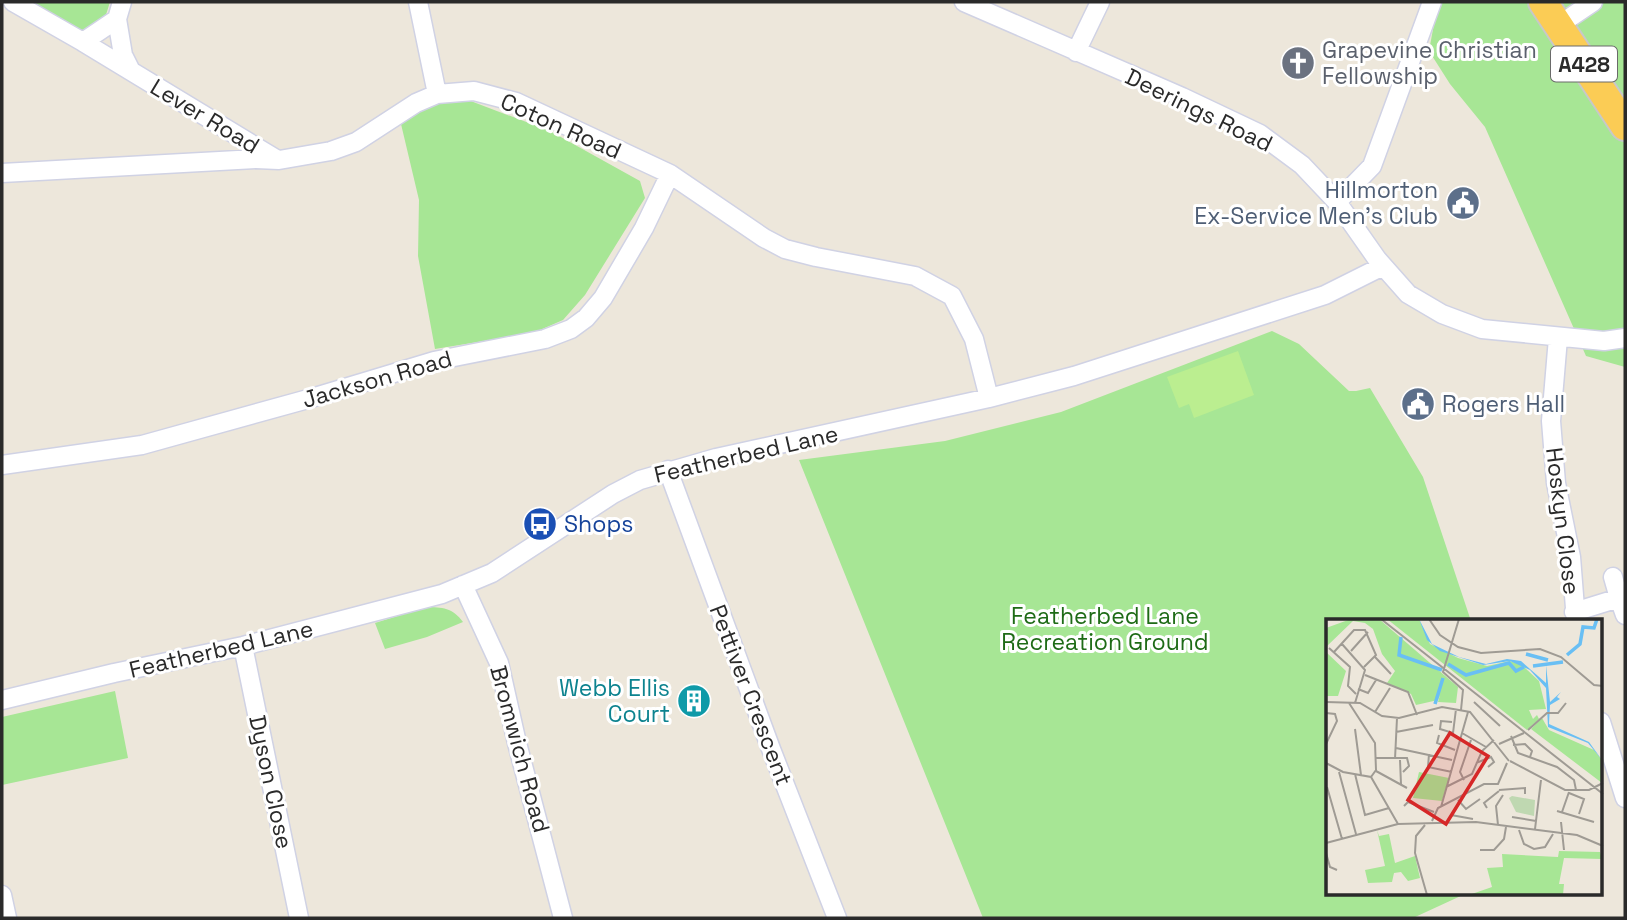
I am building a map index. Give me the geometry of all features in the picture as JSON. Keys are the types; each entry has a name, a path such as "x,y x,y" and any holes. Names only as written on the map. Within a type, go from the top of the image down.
{"highway":[{"name":"A428","path":"1544,2 1625,126"}],"street":[{"name":"Lever Road","path":"13,2 279,160"},
{"path":"418,2 437,94"},
{"name":"Deerings Road","path":"964,2 1260,134 1302,165 1337,202 1383,266 1408,295 1442,314 1482,329 1604,341 1625,338"},
{"path":"1076,52 1100,2"},
{"path":"1559,25 1593,2"},
{"path":"1337,202 1371,166 1428,7"},
{"name":"Lever Road","path":"83,42 119,10"},
{"name":"Lever Road","path":"119,10 123,55 131,71"},
{"name":"Coton Road","path":"2,173 279,160 331,151 356,142 416,103 437,94 474,91 516,102 670,174 785,250 915,276 952,296 974,339 989,398"},
{"name":"Jackson Road","path":"2,465 142,445 434,361 545,339 571,329 586,318 603,298 644,228 670,174"},
{"name":"Featherbed Lane","path":"2,700 243,646 442,594 492,573 613,494 640,480 716,458 989,398 1074,376 1325,295 1383,266"},
{"name":"Hoskyn Close","path":"1558,338 1551,421 1556,483 1571,557 1575,617"},
{"name":"Pettiver Crescent","path":"668,471 837,918"},
{"path":"1575,617 1622,606 1613,577"},
{"name":"Bromwich Road","path":"463,585 499,663 563,918"},
{"name":"Dyson Close","path":"243,646 299,918"},
{"path":"1602,725 1624,790"},
{"path":"2,895 7,918"}],"green space":[{"path":"25,2 110,2 104,21 81,32"},
{"path":"1438,2 1625,2 1625,367 1586,356 1485,127 1450,84 1429,51"},
{"path":"468,100 550,131 640,181 645,198 585,295 563,320 533,333 435,349 418,256 419,200 401,124 413,110 439,102"},
{"name":"Featherbed Lane Recreation Ground","path":"1272,331 1299,344 1349,391 1370,388 1423,477 1470,619 1326,619 1326,895 1463,895 1413,918 983,918 799,460 945,441 1061,412"},
{"path":"1238,351 1254,395 1194,418 1189,404 1179,408 1167,377"},
{"path":"426,607 447,609 463,622 427,637 385,649 375,623"},
{"path":"115,691 128,758 2,785 2,717"}],"place":[{"name":"Grapevine Christian Fellowship","path":"1298,63"},
{"name":"Hillmorton Ex-Service Men's Club","path":"1463,203"},
{"name":"Rogers Hall","path":"1418,404"},
{"name":"Shops","path":"540,524"},
{"name":"Webb Ellis Court","path":"694,701"}]}
